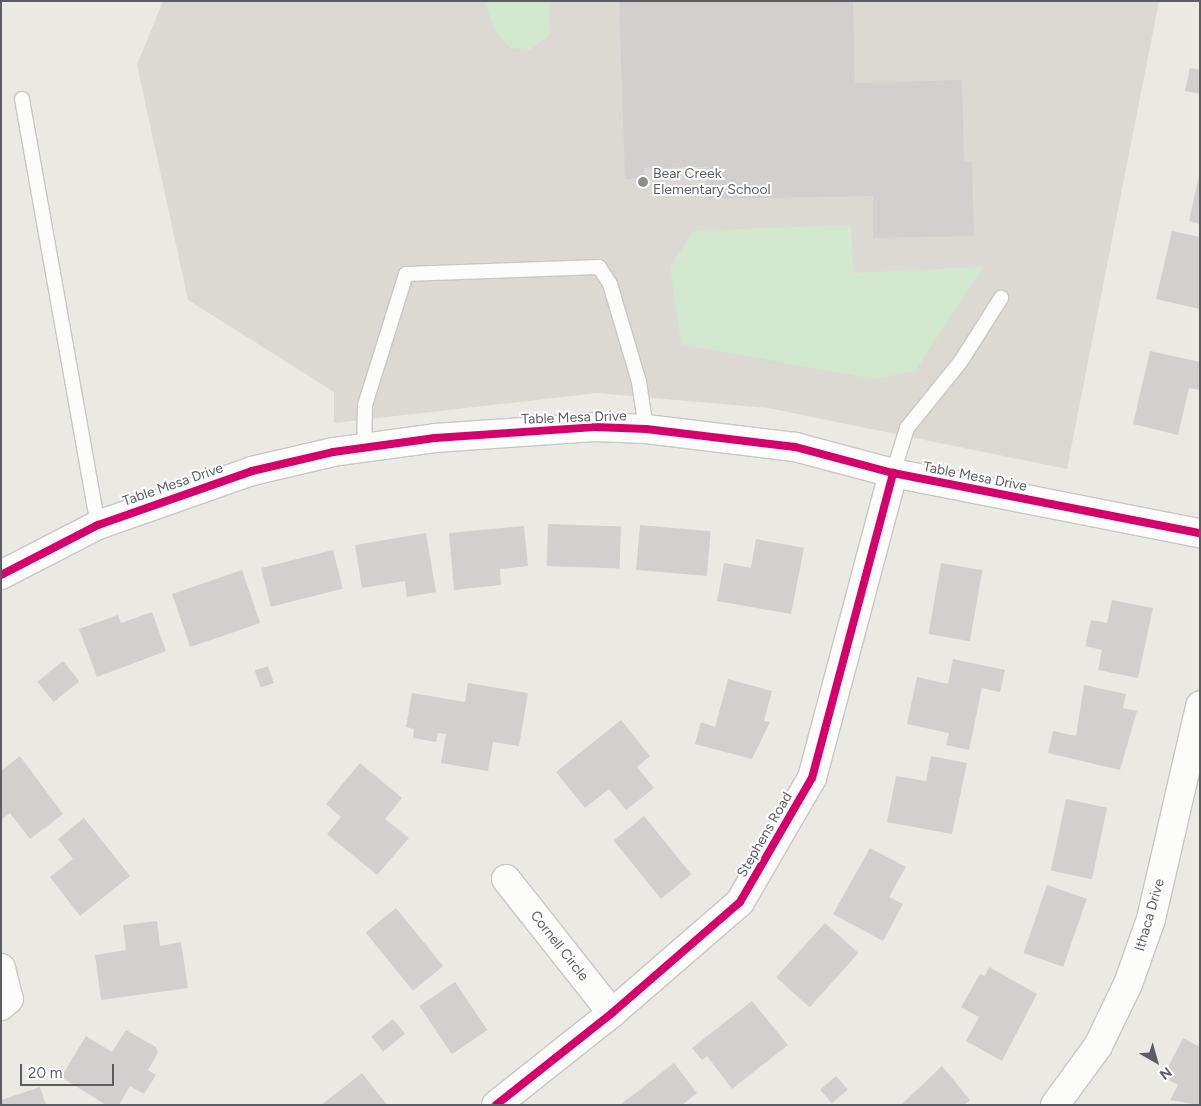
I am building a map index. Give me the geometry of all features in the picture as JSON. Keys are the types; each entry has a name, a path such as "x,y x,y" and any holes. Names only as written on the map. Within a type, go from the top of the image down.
{"street":[{"name":"Table Mesa Drive","path":"7,569 98,525 252,471 364,447 503,433 646,428 795,447 893,473 1200,534"},
{"name":"Stephens Road","path":"496,1105 612,1013 740,902 812,778 893,473"},
{"name":"Ithaca Drive","path":"1055,1105 1098,1046 1128,984 1151,919 1200,706"},
{"name":"Cornell Circle","path":"506,879 612,1013"},
{"path":"1,968 10,999 1,1006"}],"lane":[{"path":"22,99 98,525"},
{"path":"364,447 367,398 406,274 599,267 610,284 639,382 646,428"},
{"path":"893,473 907,428 960,360 1001,298"}],"shaded area":[{"name":"Bear Creek Elementary School","path":"163,1 1159,1 1067,469 768,408 597,393 334,423 334,392 188,300 137,65"}],"green space":[{"path":"484,1 550,1 549,35 530,50 510,48 495,30"},
{"path":"851,225 853,273 983,267 915,371 874,379 681,344 670,267 694,231"}],"building":[{"name":"Bear Creek Elementary School","path":"619,1 853,1 855,83 962,80 964,162 972,162 974,236 873,238 873,196 707,199 707,167 644,168 644,179 625,179"},
{"path":"1190,68 1200,70 1200,94 1185,91"},
{"path":"1200,176 1200,224 1189,221"},
{"path":"1172,231 1200,237 1200,309 1156,299"},
{"path":"1150,351 1200,362 1200,390 1189,388 1178,435 1133,424"},
{"path":"548,524 621,527 619,569 547,566"},
{"path":"640,525 711,531 707,576 636,570"},
{"path":"524,526 528,566 500,569 501,585 454,590 449,533"},
{"path":"426,533 436,592 407,597 405,581 362,588 355,545"},
{"path":"756,539 804,548 791,614 717,601 724,563 751,568"},
{"path":"333,550 343,589 271,607 261,568"},
{"path":"941,563 982,570 970,641 928,634"},
{"path":"242,570 260,623 190,647 172,594"},
{"path":"1112,600 1153,608 1138,678 1098,670 1102,650 1085,646 1091,620 1107,623"},
{"path":"152,612 166,651 97,677 79,629 118,615 121,623"},
{"path":"953,659 1005,670 1000,692 982,688 969,750 946,745 949,733 907,724 917,677 948,684"},
{"path":"63,661 79,681 54,702 37,682"},
{"path":"268,666 274,683 261,688 255,671"},
{"path":"728,679 772,691 764,721 770,722 752,759 695,744 701,722 715,727"},
{"path":"468,683 528,693 519,746 493,742 488,771 441,763 446,734 438,733 436,742 413,738 414,729 406,727 412,693 465,702"},
{"path":"1084,685 1126,694 1123,708 1137,711 1120,770 1048,753 1053,731 1076,736"},
{"path":"621,720 650,756 637,767 654,788 626,810 609,789 585,808 556,772"},
{"path":"20,756 63,814 30,839 10,813 1,820 1,771"},
{"path":"931,756 967,763 952,834 887,822 896,776 926,781"},
{"path":"360,763 402,798 385,819 409,838 377,875 327,834 341,817 326,804"},
{"path":"1066,799 1107,808 1092,879 1051,870"},
{"path":"644,816 691,874 661,899 614,841"},
{"path":"84,818 130,876 80,916 50,877 73,859 58,839"},
{"path":"870,848 906,867 889,897 903,904 883,941 833,914"},
{"path":"1047,885 1087,899 1063,967 1024,953"},
{"path":"396,908 443,966 413,991 366,933"},
{"path":"157,921 160,946 181,942 188,988 101,1000 95,955 126,950 123,925"},
{"path":"825,923 858,953 810,1007 776,977"},
{"path":"989,967 1037,994 1002,1061 966,1041 979,1017 961,1007 980,974 985,976"},
{"path":"455,982 487,1030 452,1054 419,1006"},
{"path":"752,1001 788,1045 732,1089 707,1056 702,1060 692,1048"},
{"path":"393,1019 405,1034 383,1051 371,1037"},
{"path":"126,1030 156,1047 158,1053 148,1070 156,1075 144,1094 130,1086 119,1105 106,1105 61,1077 86,1036 112,1052"},
{"path":"1183,1038 1200,1047 1200,1105 1170,1100 1178,1085 1163,1077"},
{"path":"674,1063 697,1093 682,1105 620,1105"},
{"path":"942,1066 970,1100 964,1105 901,1105"},
{"path":"362,1073 387,1105 321,1105"},
{"path":"836,1076 848,1090 832,1103 820,1090"},
{"path":"40,1087 46,1105 1,1105 1,1100"}],"cycle path":[{"path":"1,575 98,525 252,471 333,452 435,438 595,427 646,429 795,447 893,473 1200,533"},
{"path":"496,1105 612,1013 740,902 812,778 893,473"}],"place":[{"name":"Bear Creek Elementary School","path":"643,182"}]}
